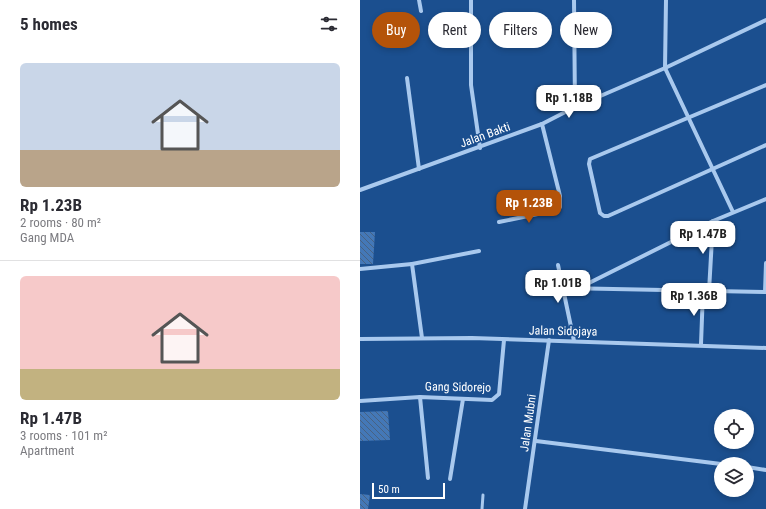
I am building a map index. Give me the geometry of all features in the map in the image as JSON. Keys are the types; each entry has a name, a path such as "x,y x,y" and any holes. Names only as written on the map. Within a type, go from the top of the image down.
{"street":[{"path":"419,0 421,11"},
{"path":"471,0 471,85 480,148"},
{"path":"574,0 575,107"},
{"path":"666,0 665,68 712,169 734,212"},
{"name":"Jalan Bakti","path":"360,190 480,148 542,124 575,107 665,68 766,20"},
{"path":"407,78 419,169"},
{"path":"766,85 590,158 589,164 600,213 604,216 608,216 766,146"},
{"path":"499,222 557,210 560,206 560,196 542,124"},
{"path":"577,289 713,221 766,199"},
{"path":"709,291 713,221"},
{"path":"360,269 412,264 479,252"},
{"path":"563,288 765,292 766,263"},
{"path":"412,264 422,338"},
{"path":"558,265 574,341"},
{"path":"701,344 703,291"},
{"name":"Jalan Sidojaya","path":"360,339 422,338 549,340 701,344 766,348"},
{"name":"Gang Sidorejo","path":"360,400 420,397 492,400 499,394 504,340"},
{"name":"Jalan Mubni","path":"525,509 536,441 549,340"},
{"path":"420,397 428,478"},
{"path":"450,479 463,399"},
{"path":"536,441 714,463"},
{"path":"754,468 766,470"}],"lane":[{"path":"482,509 483,495"}],"building":[{"path":"360,232 375,232 373,264 360,264"},
{"path":"388,411 390,440 360,441 360,412"},
{"path":"360,494 370,495 368,509 360,509"}]}
